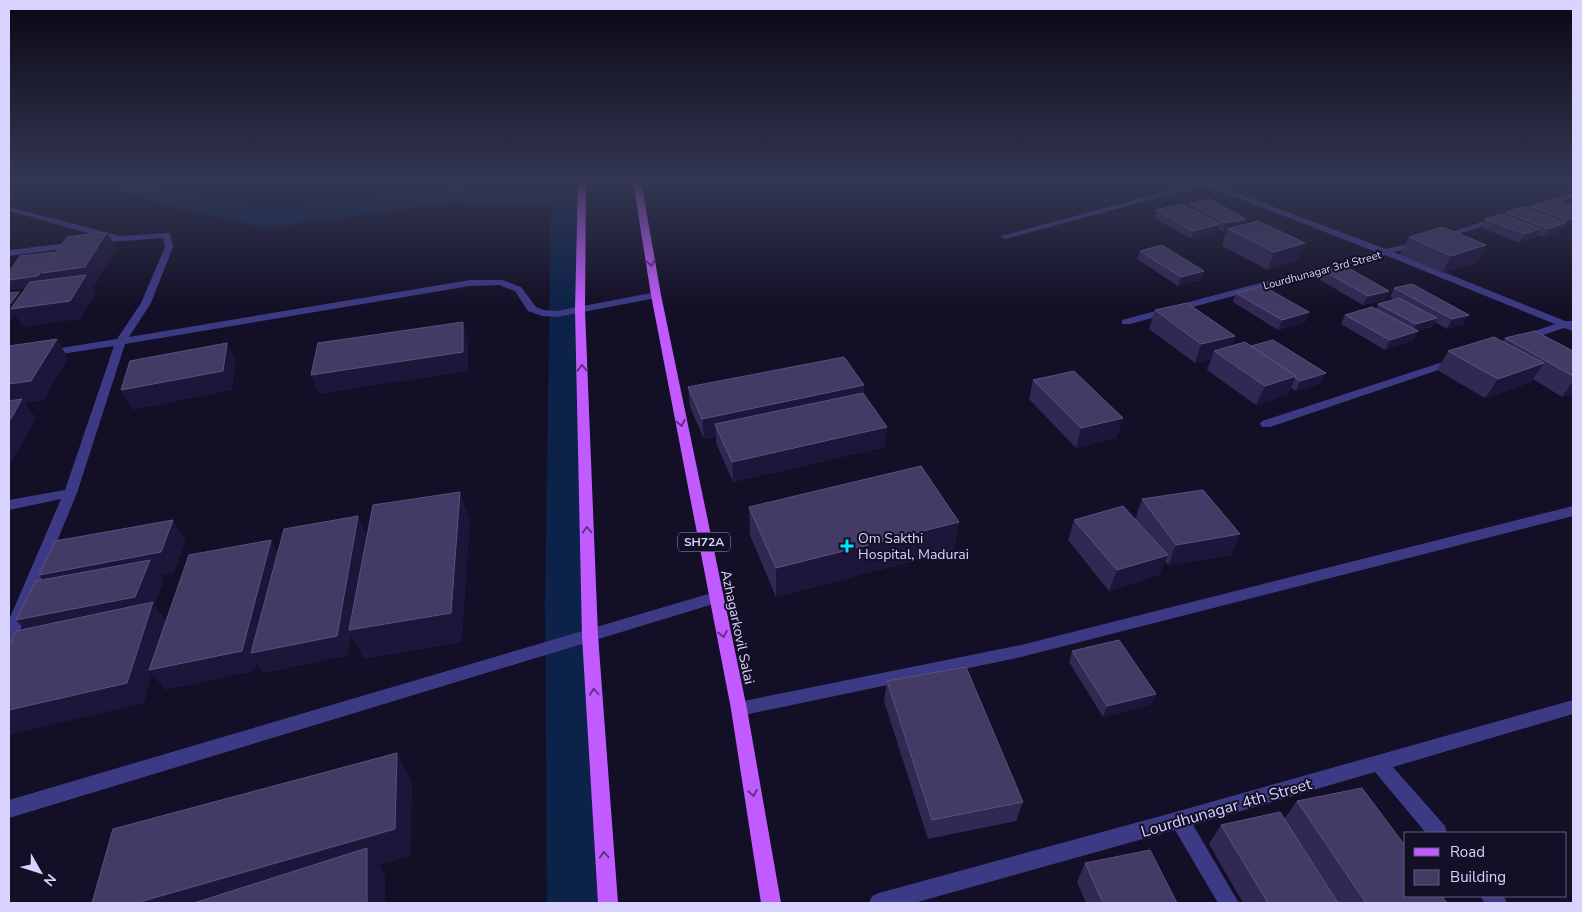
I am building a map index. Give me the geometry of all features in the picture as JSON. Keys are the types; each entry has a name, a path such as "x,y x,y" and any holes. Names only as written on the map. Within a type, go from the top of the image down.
{"main road":[{"path":"580,224 575,311 588,636 608,903"},
{"name":"Azhagarkovil Salai","path":"643,224 738,709 771,903"}],"street":[{"path":"63,224 120,239"},
{"path":"1005,236 1050,224"},
{"path":"1311,224 1570,324"},
{"path":"1435,238 1480,224"},
{"path":"9,253 167,235 170,246 146,304 122,342 70,493 9,638"},
{"name":"Lourdhunagar 3rd Street","path":"1126,322 1388,253 1425,241"},
{"path":"37,354 122,342 470,282 500,282 518,289 532,309 542,313 557,314 656,295"},
{"path":"1509,343 1570,324"},
{"path":"1266,424 1462,358"},
{"path":"9,505 70,493"},
{"path":"738,709 1021,651 1573,511"},
{"path":"9,809 715,598"},
{"name":"Lourdhunagar 4th Street","path":"879,903 1179,820 1573,707"},
{"path":"1379,763 1437,832"},
{"path":"1179,820 1229,903"}],"building":[{"path":"1180,224 1220,224 1193,231"},
{"path":"1248,224 1263,224 1305,243 1274,252 1228,229"},
{"path":"1497,224 1526,224 1540,229 1524,234"},
{"path":"1535,224 1563,224 1548,229"},
{"path":"1443,227 1486,245 1451,256 1409,237"},
{"path":"107,232 85,267 42,273 67,237"},
{"path":"1162,245 1204,271 1181,277 1140,251"},
{"path":"55,252 38,276 9,280 9,272 20,256"},
{"path":"1345,266 1389,291 1368,296 1324,271"},
{"path":"86,275 70,301 11,309 30,282"},
{"path":"1412,284 1469,315 1452,319 1394,288"},
{"path":"1263,286 1309,312 1282,320 1236,293"},
{"path":"19,292 9,305 9,293"},
{"path":"1399,298 1437,318 1416,324 1378,304"},
{"path":"1187,303 1235,336 1201,344 1155,310"},
{"path":"1372,307 1418,331 1390,340 1345,315"},
{"path":"463,322 463,352 311,375 318,343"},
{"path":"1535,331 1573,351 1573,376 1505,338"},
{"path":"1494,337 1544,363 1498,379 1448,351"},
{"path":"57,339 31,381 9,384 9,346"},
{"path":"1273,340 1326,373 1300,381 1295,378 1296,376 1251,346"},
{"path":"1245,342 1296,376 1265,386 1214,351"},
{"path":"227,343 223,371 121,390 130,361"},
{"path":"844,357 864,385 702,419 688,387"},
{"path":"1074,371 1123,418 1081,428 1033,380"},
{"path":"863,393 887,427 732,462 715,424"},
{"path":"22,399 9,422 9,401"},
{"path":"921,466 959,522 776,568 749,507"},
{"path":"1203,490 1240,534 1176,545 1142,499"},
{"path":"460,492 451,613 349,630 373,505"},
{"path":"1123,506 1168,555 1117,570 1074,520"},
{"path":"358,516 337,636 251,653 284,529"},
{"path":"173,520 161,552 39,575 55,541"},
{"path":"271,540 242,651 149,670 189,555"},
{"path":"150,560 135,597 16,620 36,581"},
{"path":"153,602 127,683 9,710 9,647 16,631"},
{"path":"1119,640 1156,694 1107,706 1072,651"},
{"path":"966,667 1023,802 932,820 887,681"},
{"path":"397,753 395,829 136,903 92,903 113,829"},
{"path":"1362,788 1404,844 1404,897 1443,897 1447,903 1366,903 1297,801"},
{"path":"1280,812 1338,903 1268,903 1221,825"},
{"path":"367,848 367,903 194,903"},
{"path":"1150,850 1177,903 1103,903 1085,863"}],"waterway":[{"path":"565,224 571,604 581,903"}],"place":[{"name":"Om Sakthi Hospital, Madurai","path":"847,546"}]}
